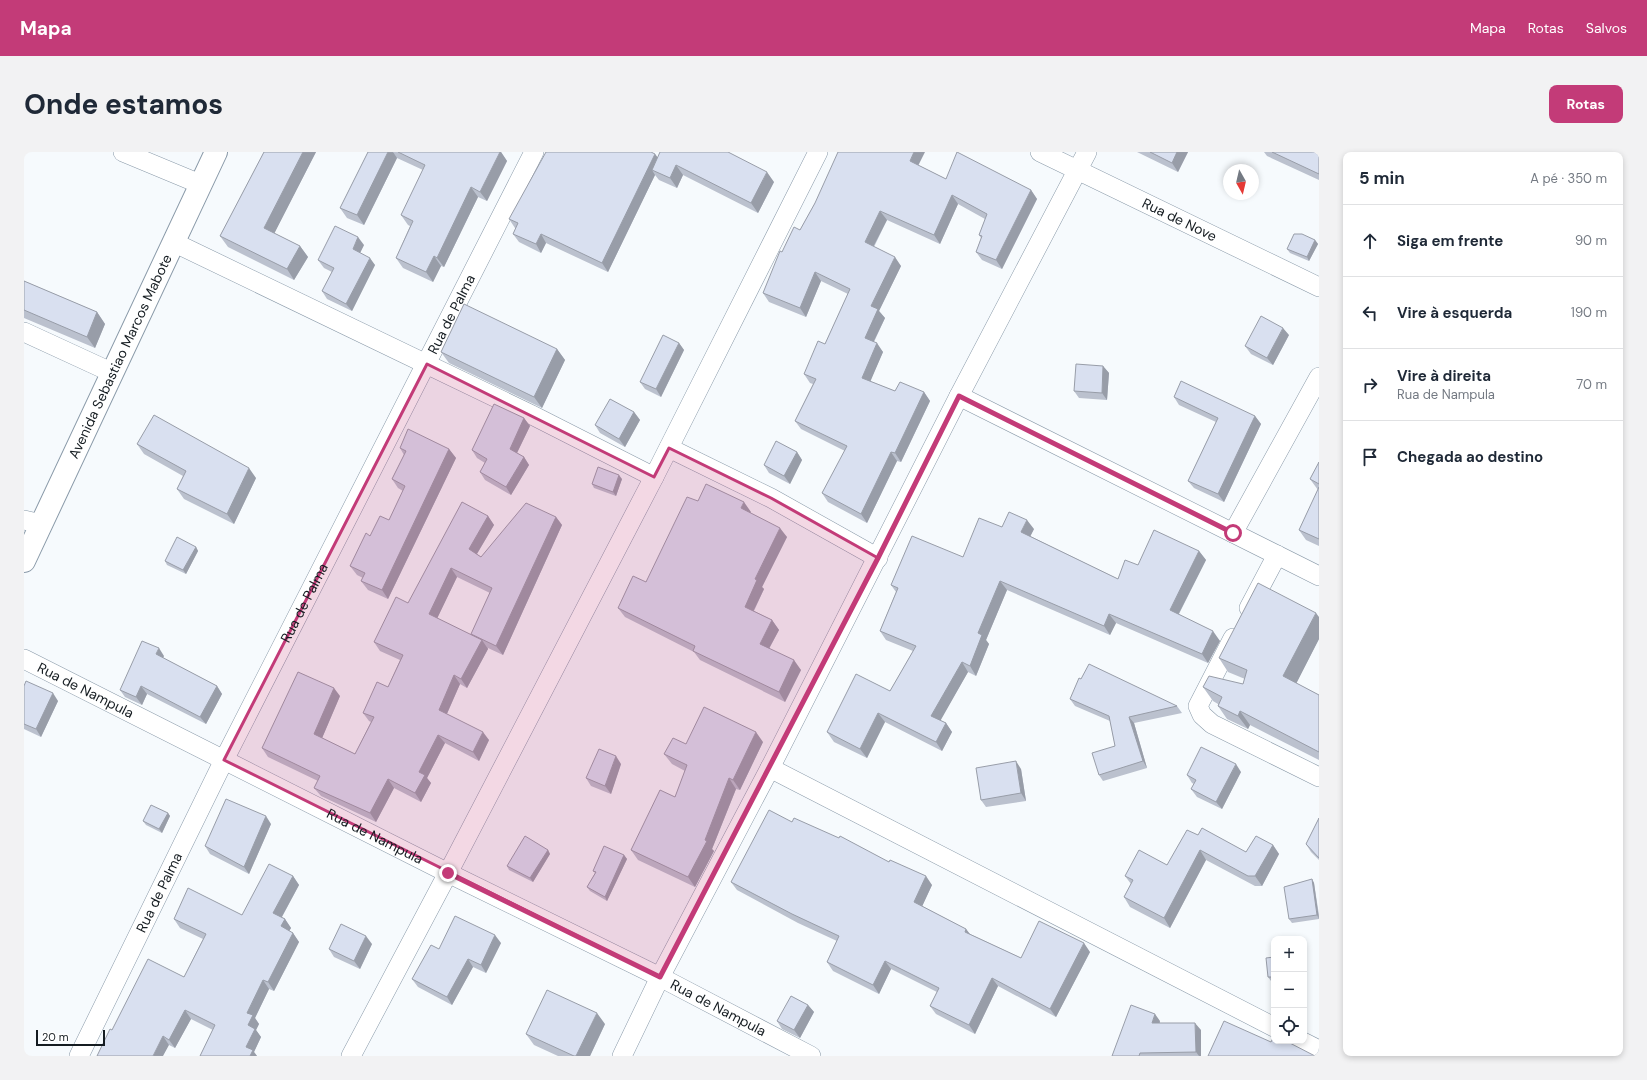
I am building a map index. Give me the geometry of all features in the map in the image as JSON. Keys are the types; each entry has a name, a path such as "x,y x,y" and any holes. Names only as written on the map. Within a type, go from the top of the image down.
{"main road":[{"name":"Avenida Sebastiao Marcos Mabote","path":"24,560 33,522 113,373 216,152"}],"street":[{"path":"123,152 200,184"},
{"name":"Rua de Palma","path":"79,1056 224,760 534,152"},
{"path":"351,1056 670,448 818,152"},
{"name":"Rua de Nove","path":"1040,152 1319,287"},
{"path":"622,1056 660,977 770,768 959,396 1087,152"},
{"path":"173,242 427,364 654,477"},
{"path":"24,332 113,373"},
{"path":"1233,533 1319,377"},
{"path":"959,396 1319,576"},
{"path":"670,448 771,498 878,558"},
{"path":"1277,555 1198,706 1202,715 1212,724 1319,777"},
{"name":"Rua de Nampula","path":"24,659 448,873 660,977 811,1056"},
{"path":"770,768 1271,1025"},
{"path":"1307,1044 1319,1050"}],"highlighted area":[{"path":"427,364 654,477 669,448 771,498 878,558 660,977 224,760"}],"building":[{"path":"264,152 303,152 264,228 300,246 287,269 220,236"},
{"path":"368,152 388,152 357,215 340,208"},
{"path":"398,152 500,152 480,192 471,187 437,258 434,256 426,272 396,258 413,221 401,215 425,165"},
{"path":"546,152 651,152 655,154 602,263 541,234 536,244 513,234 518,223 509,219"},
{"path":"660,152 728,152 767,172 751,203 676,165 670,178 652,170"},
{"path":"838,152 914,152 910,161 946,179 957,152 1031,190 996,260 976,252 982,236 979,235 987,214 952,195 934,235 880,211 865,242 895,257 871,306 878,309 865,338 877,343 862,378 895,391 900,382 924,392 895,453 891,452 861,514 822,493 847,446 795,421 816,379 804,374 818,341 825,344 850,289 815,272 800,308 763,293 780,251 782,252 794,227 800,230 815,203"},
{"path":"1150,152 1177,152 1172,163"},
{"path":"1272,152 1319,152 1319,174"},
{"path":"335,226 358,237 353,249 370,258 346,304 322,291 334,268 318,260"},
{"path":"1294,234 1302,234 1315,240 1307,257 1287,249"},
{"path":"24,281 97,312 87,337 24,310"},
{"path":"464,304 557,349 534,397 441,352"},
{"path":"1261,316 1283,328 1267,358 1245,346"},
{"path":"663,335 679,343 656,389 640,382"},
{"path":"1076,364 1103,366 1102,393 1074,391"},
{"path":"1181,381 1255,416 1218,494 1188,481 1218,418 1174,397"},
{"path":"610,399 634,412 619,439 595,425"},
{"path":"494,404 524,418 510,449 524,457 506,487 480,472 487,459 472,450"},
{"path":"154,415 249,468 227,514 177,489 186,471 137,444"},
{"path":"408,429 449,449 382,590 361,581 365,573 350,566 366,533 370,536 380,516 389,520 405,486 392,479 406,451 400,448"},
{"path":"776,441 797,452 784,476 764,465"},
{"path":"1319,462 1319,484 1310,479"},
{"path":"598,467 619,475 613,492 592,484"},
{"path":"706,484 744,502 741,508 780,528 755,579 757,580 745,607 772,620 760,644 794,660 779,692 693,651 695,646 618,608 633,576 646,582 687,497 698,501"},
{"path":"1319,487 1319,539 1299,530"},
{"path":"462,502 488,516 469,549 481,557 526,503 556,517 496,646 471,634 492,588 451,568 429,614 482,640 461,679 454,675 439,710 483,732 473,752 438,735 419,772 425,775 415,793 388,779 370,813 314,788 320,776 262,748 298,672 334,688 314,734 355,754 374,717 363,713 377,682 388,687 403,655 374,642 396,597 408,603"},
{"path":"1009,512 1027,520 1021,532 1118,579 1125,560 1138,565 1154,530 1199,551 1170,610 1213,631 1202,654 1109,614 1104,626 1000,581 978,633 982,635 970,666 962,662 931,716 946,723 936,742 878,713 860,749 827,732 856,674 890,691 916,646 880,631 898,588 891,585 912,536 963,557 979,518 1002,527"},
{"path":"177,537 196,547 183,570 165,561"},
{"path":"1258,583 1316,613 1283,676 1319,695 1319,752 1240,711 1238,716 1218,706 1222,697 1203,687 1209,676 1243,684 1247,670 1219,658"},
{"path":"142,641 159,648 156,654 217,686 200,717 141,686 136,697 120,690"},
{"path":"1089,664 1177,706 1129,717 1143,761 1099,775 1092,753 1115,746 1109,716 1070,699 1079,678 1081,679"},
{"path":"26,681 53,693 36,729 24,724 24,686"},
{"path":"704,707 756,732 733,780 729,778 705,840 707,841 688,877 631,850 660,790 675,797 687,765 664,754 673,738 686,744"},
{"path":"1201,747 1236,764 1216,802 1191,789 1196,780 1187,775"},
{"path":"599,749 616,756 605,786 586,778"},
{"path":"1016,761 1021,793 981,800 976,768"},
{"path":"226,799 266,816 244,867 205,846"},
{"path":"151,805 168,813 159,829 143,821"},
{"path":"769,810 792,822 794,818 839,838 840,836 889,862 890,860 926,876 914,902 966,929 965,932 1021,958 1039,921 1084,943 1050,1009 992,978 969,1025 930,1006 939,988 885,961 873,985 827,962 839,936 792,914 731,882"},
{"path":"1319,818 1319,858 1306,844"},
{"path":"1202,828 1246,852 1256,836 1273,845 1255,876 1248,876 1200,850 1164,918 1124,897 1133,880 1125,876 1139,850 1167,865 1187,830 1198,835"},
{"path":"525,836 548,850 530,878 507,866"},
{"path":"604,846 624,855 605,897 587,887 596,872 593,871"},
{"path":"269,864 293,876 273,913 285,919 281,926 293,933 268,982 263,980 247,1013 253,1015 248,1025 255,1029 246,1047 253,1050 250,1056 200,1056 215,1025 185,1010 169,1040 163,1036 153,1056 97,1056 148,959 184,977 206,934 174,919 188,888 242,915"},
{"path":"1312,879 1317,915 1289,919 1284,887"},
{"path":"455,916 495,935 481,965 468,959 447,997 412,979 431,945 439,949"},
{"path":"341,924 366,936 354,961 329,949"},
{"path":"1271,957 1271,977 1268,977 1266,958"},
{"path":"547,990 597,1013 576,1056 526,1034"},
{"path":"791,996 808,1005 794,1030 777,1021"},
{"path":"1131,1005 1155,1014 1152,1023 1195,1023 1196,1052 1140,1053 1139,1056 1112,1056"},
{"path":"1224,1021 1271,1042 1271,1044 1292,1044 1315,1056 1208,1056"}],"route":[{"path":"448,873 660,977 770,768 959,396 1233,533"}]}
